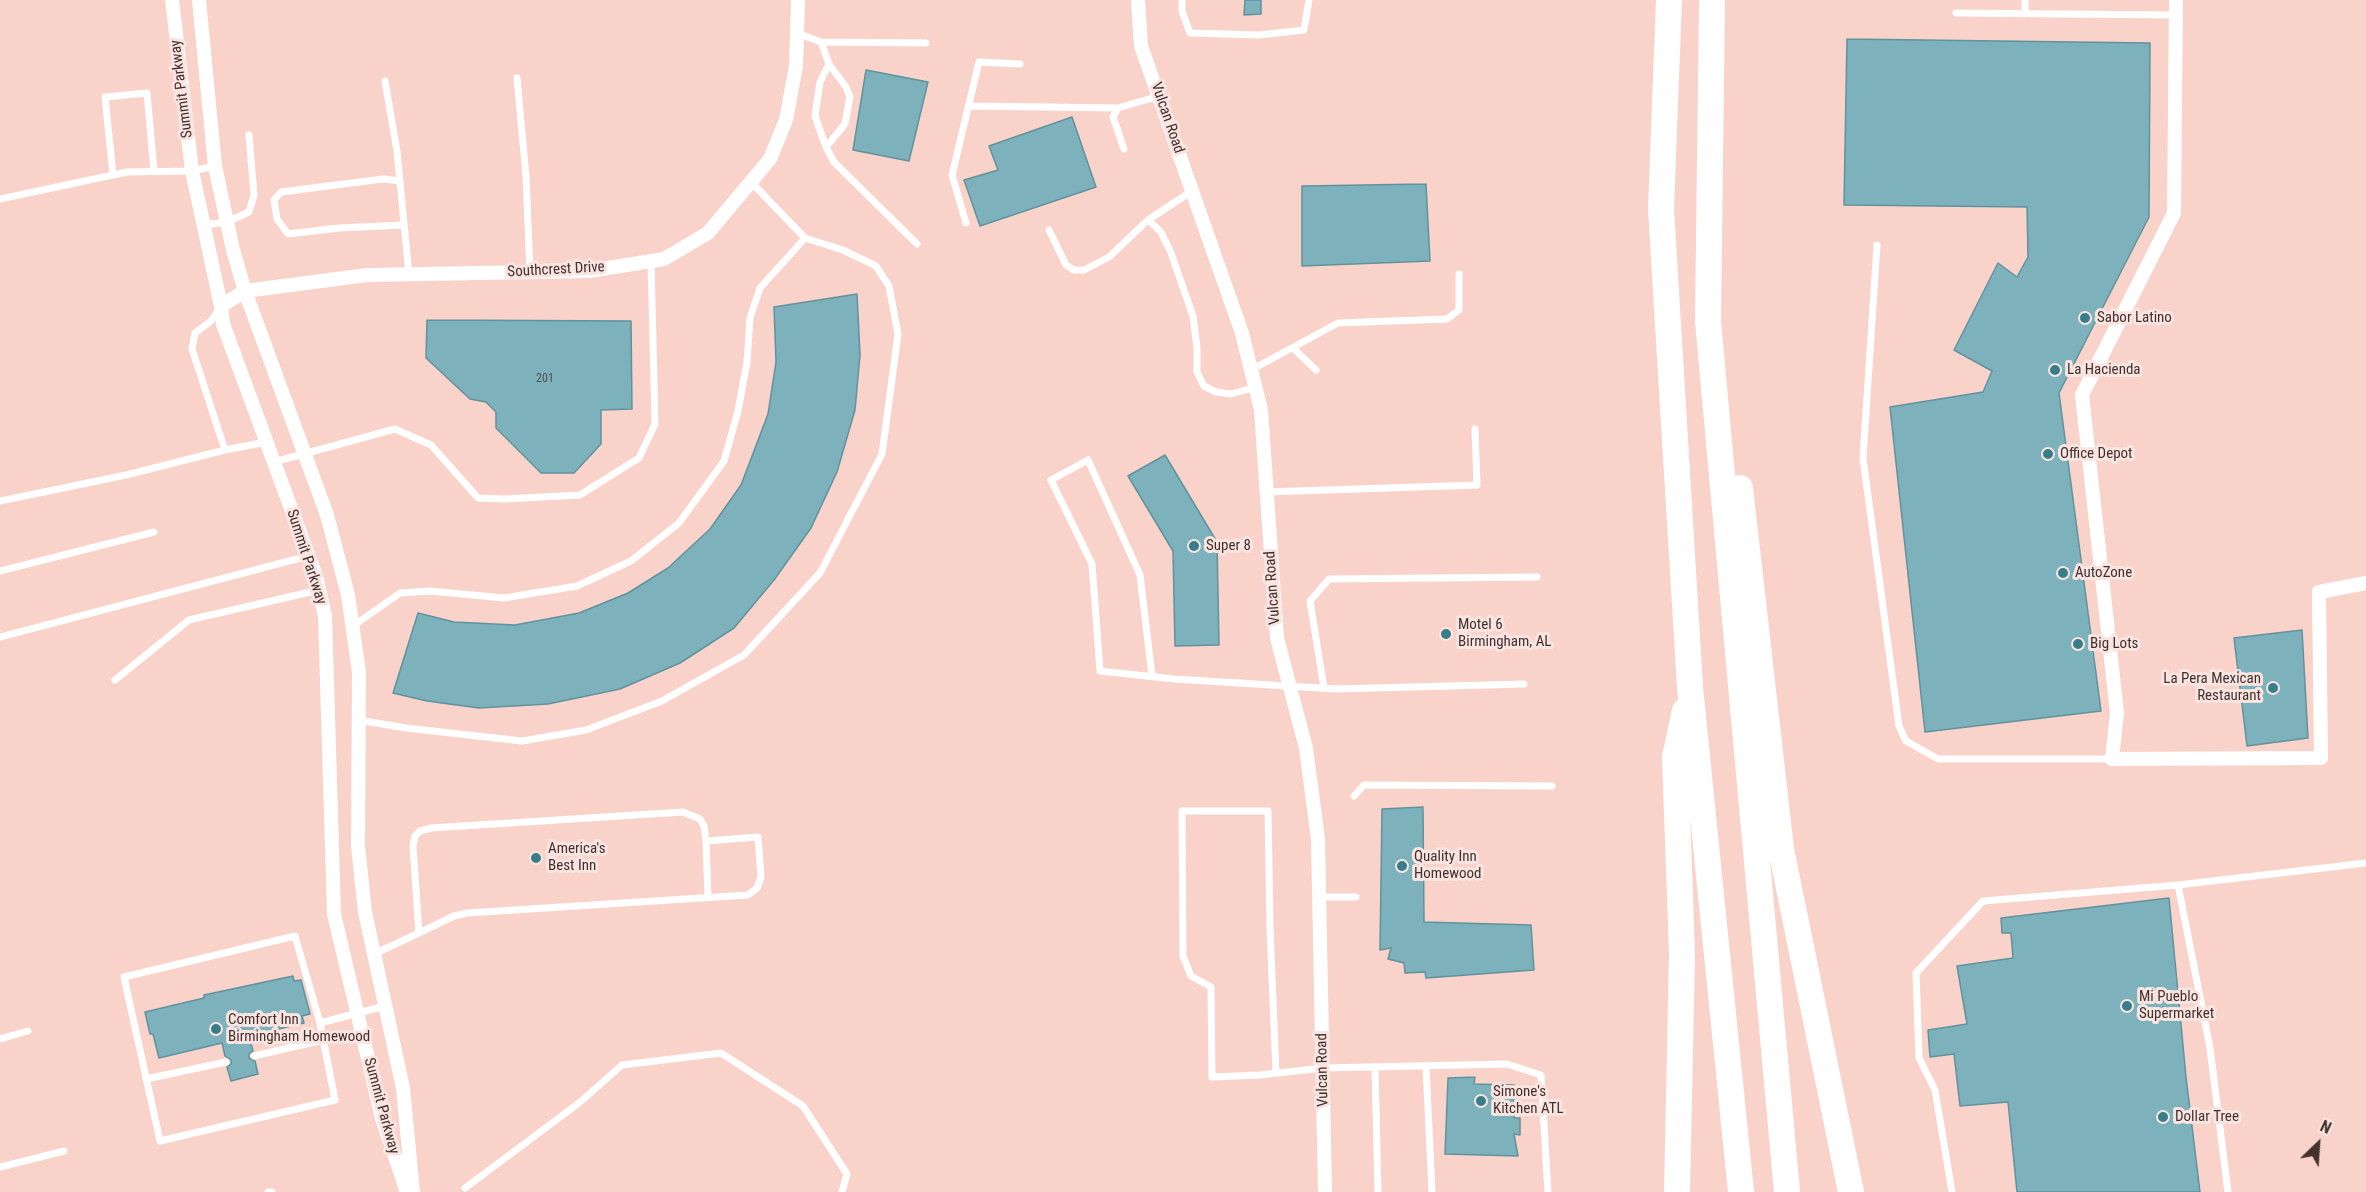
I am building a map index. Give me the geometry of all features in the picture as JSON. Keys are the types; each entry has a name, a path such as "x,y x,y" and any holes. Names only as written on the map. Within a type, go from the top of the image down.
{"highway":[{"path":"1669,0 1661,209 1690,687 1741,1192"},
{"path":"1713,0 1708,321 1787,1192"},
{"path":"1708,321 1732,418 1781,849 1851,1192"},
{"path":"1677,1192 1682,954 1675,757 1690,687"}],"street":[{"name":"Summit Parkway","path":"172,0 192,171 223,324 308,556 325,616 334,914 382,1118 407,1192"},
{"name":"Summit Parkway","path":"199,0 215,166 227,222 245,291 327,515 348,595 359,672 358,846 365,912 403,1088 413,1192"},
{"name":"Southcrest Drive","path":"245,291 367,275 589,271 664,259 708,233 770,159 786,120 796,66 798,0"},
{"name":"Vulcan Road","path":"1138,0 1141,46 1242,333 1261,410 1277,638 1306,748 1318,839 1325,1192"},
{"path":"2176,0 2174,213 2082,395 2117,713 2112,759 2321,758 2319,592 2366,583"},
{"path":"221,306 245,291"}],"lane":[{"path":"1182,0 1182,11 1190,33 1259,35 1304,30 1309,0"},
{"path":"2025,0 2025,14"},
{"path":"1956,13 2175,15"},
{"path":"797,33 821,42 926,43"},
{"path":"821,42 829,64 846,87 850,97 845,124 826,147"},
{"path":"966,223 952,175 979,62 1020,64"},
{"path":"829,64 820,82 815,116 826,147 834,162 917,244"},
{"path":"517,78 526,176 530,272"},
{"path":"385,81 400,181 409,275"},
{"path":"113,175 105,97 147,93 154,171"},
{"path":"968,106 1118,108 1159,96"},
{"path":"1118,108 1113,117 1124,149"},
{"path":"204,225 227,222 249,212 254,195 249,135"},
{"path":"0,199 127,172 192,171 215,166"},
{"path":"400,181 383,179 281,192 273,200 277,219 288,234 339,228 404,225"},
{"path":"358,720 406,728 522,741 586,730 662,701 744,655 820,573 882,454 898,334 889,286 876,266 843,250 805,238 751,182"},
{"path":"1049,230 1065,265 1074,270 1084,270 1109,257 1148,220 1192,191"},
{"path":"1148,220 1161,232 1171,253 1193,316 1197,372 1203,386 1216,392 1231,394 1256,387"},
{"path":"352,626 400,593 430,591 504,598 577,586 630,561 679,523 724,461 738,411 747,362 750,318 760,288 805,238"},
{"path":"1876,245 1863,458 1899,726 1906,741 1938,759 2112,759"},
{"path":"274,462 395,429 431,445 478,498 580,495 639,458 655,424 651,261"},
{"path":"1251,370 1338,323 1447,319 1459,310 1459,274"},
{"path":"221,306 211,321 195,333 192,349 225,450"},
{"path":"1293,348 1316,370"},
{"path":"1267,492 1477,485 1475,429"},
{"path":"0,501 267,442"},
{"path":"1152,676 1140,575 1088,460 1051,480 1092,564 1100,671 1152,676 1324,688 1524,684"},
{"path":"0,571 154,532"},
{"path":"0,637 308,556"},
{"path":"1324,688 1310,601 1329,579 1537,577"},
{"path":"115,680 189,620 319,590"},
{"path":"1354,796 1364,785 1552,786"},
{"path":"1276,1073 1268,811 1182,811 1183,956 1191,976 1211,987 1212,1077 1276,1073 1323,1068 1507,1064 1542,1075 1548,1192"},
{"path":"419,933 412,846 420,831 431,828 683,812 700,819 704,826 708,897"},
{"path":"374,954 453,916 467,913 748,895 757,888 761,878 758,837 706,841"},
{"path":"1952,1192 1935,1090 1919,1058 1916,973 1983,901 2178,885 2366,863"},
{"path":"2178,885 2210,1048 2228,1192"},
{"path":"1319,897 1356,897"},
{"path":"295,936 323,1040 335,1100 160,1141 124,977 295,936"},
{"path":"320,1023 386,1006"},
{"path":"0,1039 27,1031"},
{"path":"254,1056 323,1040"},
{"path":"458,1192 466,1190 579,1103 622,1065 721,1053 803,1106 847,1174 842,1192"},
{"path":"146,1079 226,1062"},
{"path":"1426,1066 1432,1192"},
{"path":"1376,1067 1378,1192"},
{"path":"0,1167 64,1151"}],"building":[{"path":"1245,0 1261,0 1261,14 1244,15"},
{"path":"1847,39 2150,43 2149,217 2059,393 2101,711 1925,732 1890,407 1983,392 1992,371 1954,350 1998,263 2017,277 2028,257 2027,207 1844,205"},
{"path":"866,70 928,82 909,161 853,150"},
{"path":"1072,117 1096,187 980,226 964,180 998,170 989,146"},
{"path":"1426,184 1430,261 1302,266 1302,186"},
{"path":"857,294 860,355 855,410 837,472 811,528 774,580 734,628 680,663 620,689 548,704 479,708 427,701 393,693 418,613 454,622 515,625 579,613 628,593 668,568 710,529 741,485 768,414 776,362 774,307"},
{"path":"427,320 631,321 632,409 601,410 601,444 574,473 541,473 496,428 496,412 486,402 470,399 426,358"},
{"name":"Super 8","path":"1165,455 1217,542 1219,645 1175,646 1173,551 1128,476"},
{"name":"La Pera Mexican Restaurant","path":"2302,630 2308,738 2247,746 2234,638"},
{"name":"Quality Inn Homewood","path":"1423,807 1424,922 1531,925 1534,970 1426,978 1425,972 1405,973 1404,963 1388,959 1391,948 1380,950 1382,809"},
{"path":"2169,898 2186,1077 2200,1192 2017,1192 2008,1102 1960,1106 1954,1054 1930,1057 1928,1030 1967,1024 1957,966 2013,958 2011,933 2002,933 2001,918"},
{"name":"Comfort Inn Birmingham Homewood","path":"293,976 294,981 301,980 310,1014 302,1016 304,1023 249,1036 253,1051 249,1054 249,1058 255,1061 258,1074 231,1081 227,1067 231,1064 231,1060 225,1056 222,1043 159,1058 145,1012 204,998 204,995"},
{"name":"Simone's Kitchen ATL","path":"1475,1077 1474,1084 1514,1085 1514,1118 1520,1118 1520,1135 1514,1134 1518,1156 1445,1154 1448,1078"}],"place":[{"name":"Sabor Latino","path":"2085,318"},
{"name":"La Hacienda","path":"2055,370"},
{"name":"Office Depot","path":"2048,454"},
{"name":"Super 8","path":"1194,546"},
{"name":"AutoZone","path":"2063,573"},
{"name":"Motel 6 Birmingham, AL","path":"1446,634"},
{"name":"Big Lots","path":"2078,644"},
{"name":"La Pera Mexican Restaurant","path":"2273,688"},
{"name":"America's Best Inn","path":"536,858"},
{"name":"Quality Inn Homewood","path":"1402,866"},
{"name":"Mi Pueblo Supermarket","path":"2127,1006"},
{"name":"Comfort Inn Birmingham Homewood","path":"216,1029"},
{"name":"Simone's Kitchen ATL","path":"1481,1101"},
{"name":"Dollar Tree","path":"2163,1117"}]}
